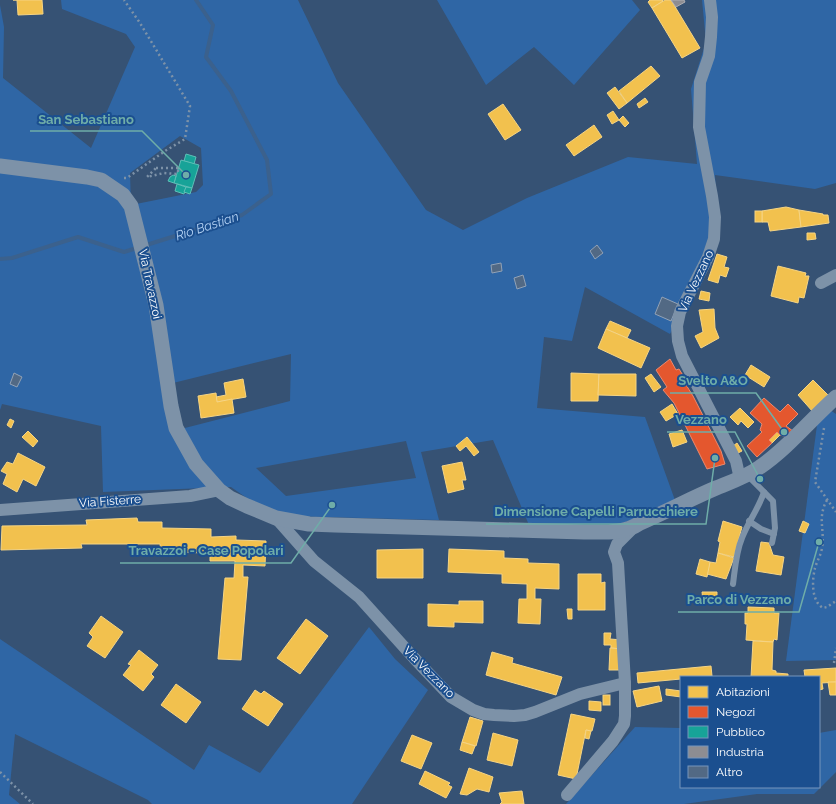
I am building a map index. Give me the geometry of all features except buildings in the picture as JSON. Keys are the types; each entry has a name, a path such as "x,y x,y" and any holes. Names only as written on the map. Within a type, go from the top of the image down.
{"street":[{"name":"Via Vezzano","path":"710,0 712,17 711,37 709,56 700,82 699,127 715,217 714,239 708,257 680,312 677,326 682,356 743,477"},
{"name":"Via Travazzoi","path":"0,166 87,176 101,180 123,196 131,206 156,305 171,406 176,428 196,464 219,490"},
{"path":"821,283 836,275"},
{"name":"Via Vezzano","path":"568,795 613,741 624,724 625,683 618,563 614,552 617,544 640,523 743,477 759,468 784,449 816,414 836,397"},
{"name":"Via Vezzano","path":"219,490 230,498 276,518 309,524 584,532 611,532 633,528"},
{"name":"Via Fisterre","path":"0,510 190,496 219,490"},
{"name":"Via Vezzano","path":"276,518 314,561 359,597 451,697 473,710 494,716 525,715 580,694 625,683"}],"lane":[{"path":"743,477 764,492 773,501 775,528 772,543"},
{"path":"733,584 741,539 749,522 761,503 764,492"},
{"path":"749,522 774,534"}],"path":[{"path":"101,180 127,178 165,151 186,139 190,106 140,23 124,0"},
{"path":"156,168 163,168 179,168 177,174 164,173 147,177 156,168"},
{"path":"816,414 824,425 824,429 815,482 836,512"},
{"path":"827,500 823,507 821,516 823,532 822,548 813,580 816,602 819,606 823,608 827,607 836,601"},
{"path":"834,663 836,648"},
{"path":"0,772 33,804"}],"shaded area":[{"path":"61,0 298,0 338,83 426,210 463,230 527,198 628,157 697,164 691,89 706,42 702,0 836,0 836,183 815,189 715,175 718,241 670,334 585,287 572,341 544,337 537,408 645,417 676,503 620,524 529,525 493,440 421,452 439,520 284,516 261,508 231,487 103,492 101,426 2,404 0,410 0,5 4,27 3,78 91,148 135,47 126,34 62,9","holes":["180,136 201,148 203,185 196,192 131,205 130,173","291,354 290,401 181,429 173,383","406,441 416,478 286,496 256,468"]},
{"path":"437,0 632,0 640,10 574,85 534,47 486,85"},
{"path":"830,410 836,414 836,660 786,661 817,425"},
{"path":"369,627 395,659 428,690 352,804 152,804 148,800 15,734 9,795 20,804 0,804 0,639 194,770 209,745 260,773"},
{"path":"635,727 680,728 680,788 820,788 814,794 757,794 684,804 566,804"},
{"path":"836,730 836,772 820,788 820,733"}],"waterway":[{"name":"Rio Bastian","path":"0,259 12,258 78,237 124,252 242,215 271,194 267,160 231,91 206,57 213,25 196,0"}],"place":[{"name":"San Sebastiano","path":"186,175"},
{"name":"Svelto A&O","path":"784,432"},
{"name":"Dimensione Capelli Parrucchiere","path":"715,458"},
{"name":"Vezzano","path":"760,479"},
{"name":"Travazzoi - Case Popolari","path":"332,505"},
{"name":"Parco di Vezzano","path":"819,542"}]}
